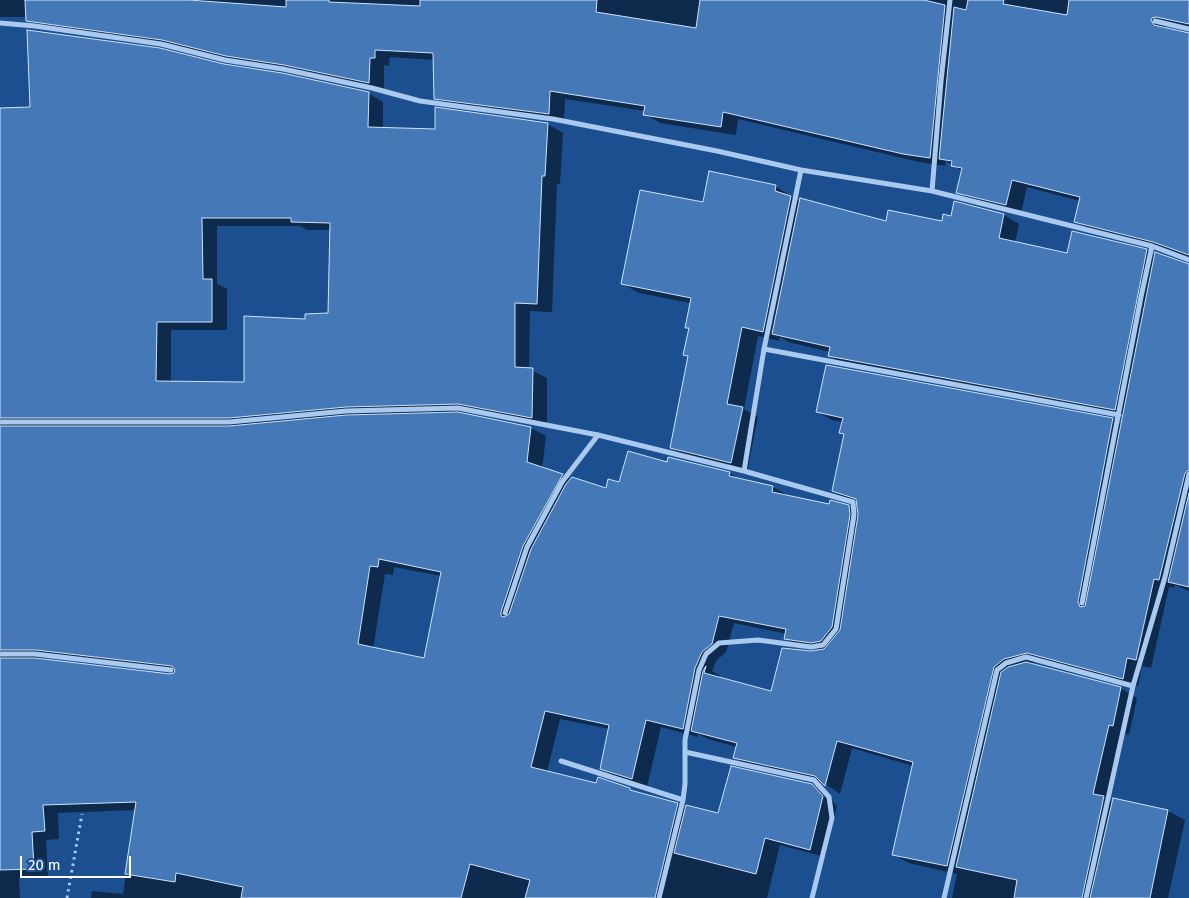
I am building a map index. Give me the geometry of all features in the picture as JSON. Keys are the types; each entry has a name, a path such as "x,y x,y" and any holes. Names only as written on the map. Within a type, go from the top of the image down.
{"street":[{"path":"932,191 950,0"},
{"path":"1154,21 1189,29"},
{"path":"0,23 161,44 225,60 283,69 372,88 420,101 554,120 717,151 801,170 932,191 1152,246 1189,260"},
{"path":"744,472 764,349 801,170"},
{"path":"1082,603 1152,246"},
{"path":"764,349 1119,415"},
{"path":"0,422 229,422 346,411 458,408 598,435 853,502 854,515 836,629 823,645 810,647 758,640 719,643 706,654 699,670 685,740 683,800 659,898"},
{"path":"505,613 527,547 562,482 598,435"},
{"path":"1086,898 1133,686 1165,577 1189,474"},
{"path":"0,654 35,654 171,670"},
{"path":"944,898 997,670 1006,663 1026,657 1133,686"},
{"path":"685,752 814,780 829,797 832,818 812,898"},
{"path":"561,761 683,800"}],"path":[{"path":"67,898 82,814"}],"building":[{"path":"25,0 189,0 286,7 286,0 329,0 329,2 420,6 420,0 597,0 596,12 696,28 700,0 924,0 945,5 930,158 903,154 723,112 721,127 643,115 645,106 550,91 549,114 434,99 433,53 375,50 375,58 370,58 369,83 284,65 226,56 162,40 26,21"},
{"path":"968,0 1004,0 1003,4 1067,15 1069,0 1189,0 1189,24 1156,17 1151,20 1154,25 1189,33 1189,255 1153,242 1074,222 1080,197 1012,180 1006,205 956,193 962,168 951,166 952,161 939,159 954,7 966,10"},
{"path":"27,30 160,48 224,64 282,73 369,92 368,127 435,129 435,107 548,123 545,176 542,176 537,304 515,303 515,367 533,368 532,418 458,404 346,407 229,418 0,418 0,108 30,107","holes":["202,218 291,218 291,222 330,223 328,313 305,314 305,319 244,316 244,382 156,381 157,322 212,322 212,279 203,279"]},
{"path":"709,171 776,185 775,191 791,196 763,332 742,327 727,404 743,407 731,463 670,448 688,356 683,355 689,328 685,328 691,298 621,284 640,190 703,202"},
{"path":"800,198 886,221 888,210 942,221 943,214 951,216 954,201 1004,214 999,238 1067,253 1072,231 1147,249 1115,410 828,356 830,347 772,334"},
{"path":"1155,252 1189,264 1189,470 1185,473 1159,580 1154,579 1136,660 1127,658 1123,679 1027,653 1004,659 994,667 947,866 892,855 913,762 837,741 825,786 815,776 733,758 737,743 691,731 703,671 706,666 704,673 771,691 782,648 811,651 824,649 840,630 858,515 856,499 832,491 844,434 839,433 843,418 816,412 826,365 1113,418 1078,602 1080,607 1085,606"},
{"path":"458,412 531,427 527,462 563,474 523,546 501,612 501,616 504,617 509,614 531,549 566,484 572,477 606,488 608,479 619,482 628,451 667,462 668,457 730,472 729,476 773,486 772,492 829,504 830,500 849,505 850,515 832,627 821,641 811,643 784,639 786,629 719,616 712,644 702,652 695,668 683,729 646,720 632,779 600,769 609,725 545,711 531,767 596,783 598,777 630,788 630,790 678,803 655,898 525,898 530,880 470,864 461,898 241,898 243,887 176,873 175,882 125,874 136,802 43,805 45,831 32,832 34,869 0,870 0,658 35,658 170,674 174,673 175,670 172,666 36,650 0,650 0,426 229,426 346,415","holes":["379,559 441,572 424,658 358,644 370,566 378,567"]},
{"path":"1189,493 1189,587 1168,582"},
{"path":"1026,662 1121,687 1113,726 1109,725 1093,794 1104,796 1082,898 1014,898 1017,880 956,867 1001,672 1008,667"},
{"path":"731,766 812,784 823,796 810,850 765,838 756,874 674,853 686,805 718,813"},
{"path":"1113,798 1168,810 1150,898 1090,898"}]}
